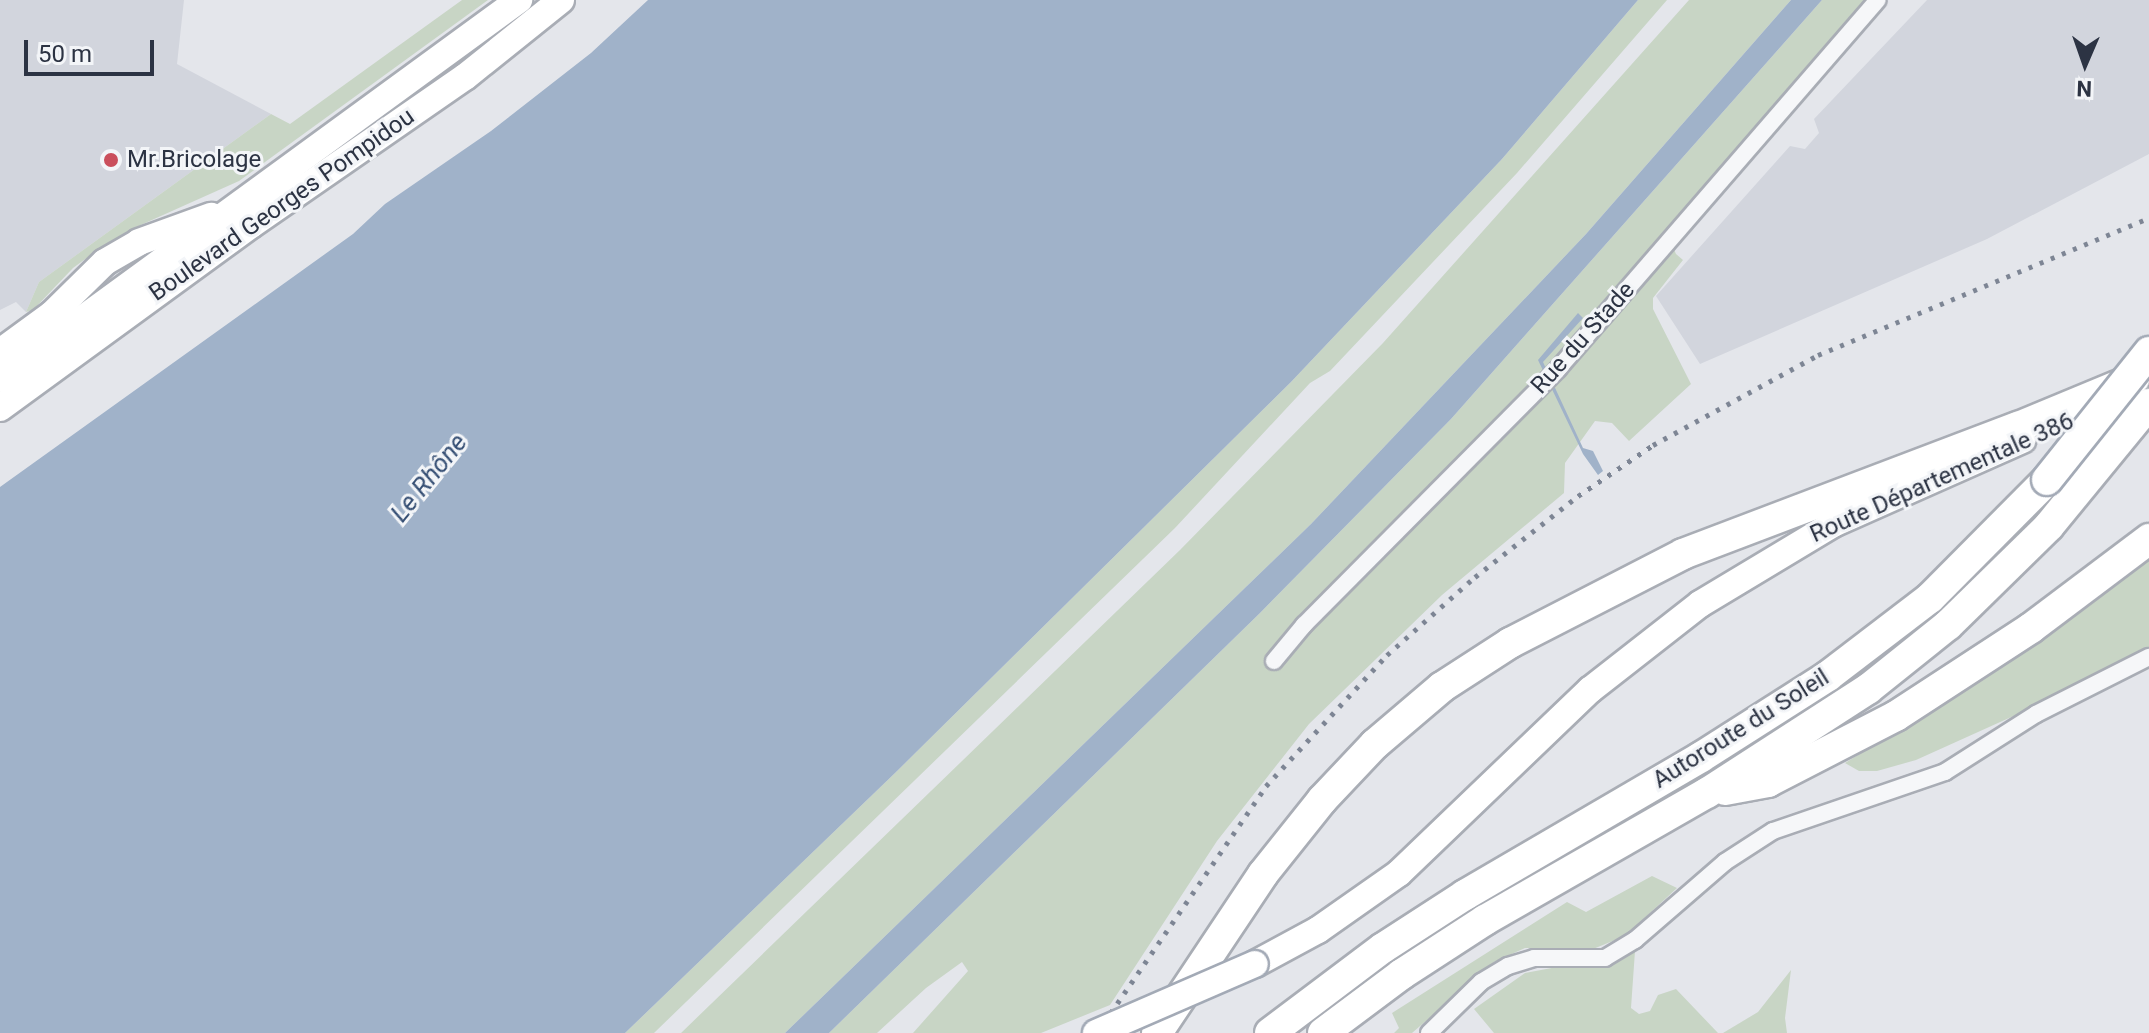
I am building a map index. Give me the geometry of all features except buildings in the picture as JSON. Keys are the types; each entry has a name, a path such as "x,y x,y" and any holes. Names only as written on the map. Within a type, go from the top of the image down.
{"highway":[{"name":"Autoroute du Soleil","path":"1270,1033 1383,948 1465,895 1727,741 1828,676 1930,598 2047,480 2149,352"},
{"path":"1157,1033 1263,874 1322,800 1375,744 1442,687 1510,643 1683,554 2018,427 2149,373"},
{"name":"Autoroute du Soleil","path":"1323,1033 1402,974 1485,920 1707,793 1829,717 1948,625 2049,526 2149,404"},
{"path":"1707,793 1768,782 1896,716 2031,628 2149,539"}],"main road":[{"name":"Boulevard Georges Pompidou","path":"0,379 519,0"},
{"name":"Boulevard Georges Pompidou","path":"0,408 251,225 465,77 561,0"},
{"path":"0,352 52,314 105,262 139,242 237,207"},
{"name":"Route Départementale 386","path":"1096,1033 1255,964 1318,930 1399,873 1590,690 1700,604 1791,546 1885,498 2149,387"}],"street":[{"name":"Rue du Stade","path":"1274,661 1304,625 1558,369 1878,0"},
{"path":"1429,1033 1481,982 1508,966 1534,958 1605,958 1635,940 1725,862 1773,831 1945,772 2004,733 2149,657"}],"shaded area":[{"path":"0,0 184,0 177,64 271,114 39,282 26,312 16,302 0,310"},
{"path":"1927,0 2149,0 2149,154 1987,239 1700,364 1656,296 1790,146 1805,149 1819,133 1814,119"}],"green space":[{"path":"462,0 488,0 239,181 134,228 103,246 73,268 33,310 26,312 39,282 271,114 290,124"},
{"path":"1638,0 1667,0 1517,173 1330,371 1310,383 1175,528 654,1033 625,1033 894,774 1291,382 1502,159"},
{"path":"1689,0 1791,0 1586,234 1311,524 785,1033 681,1033 1180,550 1383,343"},
{"path":"1822,0 1867,0 1667,234 1676,254 1683,260 1653,298 1653,309 1691,384 1629,441 1612,423 1595,421 1565,463 1564,493 1442,595 1309,724 1217,841 1110,1005 1041,1033 913,1033 968,971 962,962 926,988 877,1033 829,1033 1260,613 1451,419"},
{"path":"2149,556 2149,648 2049,700 1916,760 1877,771 1859,771 1845,763 1983,678"},
{"path":"1652,876 1677,888 1625,936 1593,949 1525,948 1494,962 1412,1033 1394,1033 1399,1028 1392,1013 1567,902 1586,912"},
{"path":"1635,951 1631,1008 1639,1014 1650,1011 1658,995 1676,989 1718,1033 1494,1033 1474,1009 1525,973 1557,967 1598,968"},
{"path":"1791,970 1785,1018 1787,1033 1723,1033 1758,1012"}],"water":[{"name":"Le Rhône","path":"648,0 1638,0 1502,159 1291,382 894,774 625,1033 0,1033 0,487 353,234 385,204 491,131 591,53"},
{"path":"1791,0 1822,0 1451,419 1260,613 829,1033 785,1033 1311,524 1586,234"},
{"path":"1578,313 1583,318 1543,362 1583,448 1593,451 1603,471 1598,475 1583,454 1538,360"}],"railway":[{"path":"1097,1033 1266,786 1387,655 1475,577 1578,496 1653,445 1818,355 2149,218"}],"place":[{"name":"Mr.Bricolage","path":"111,160"}]}
